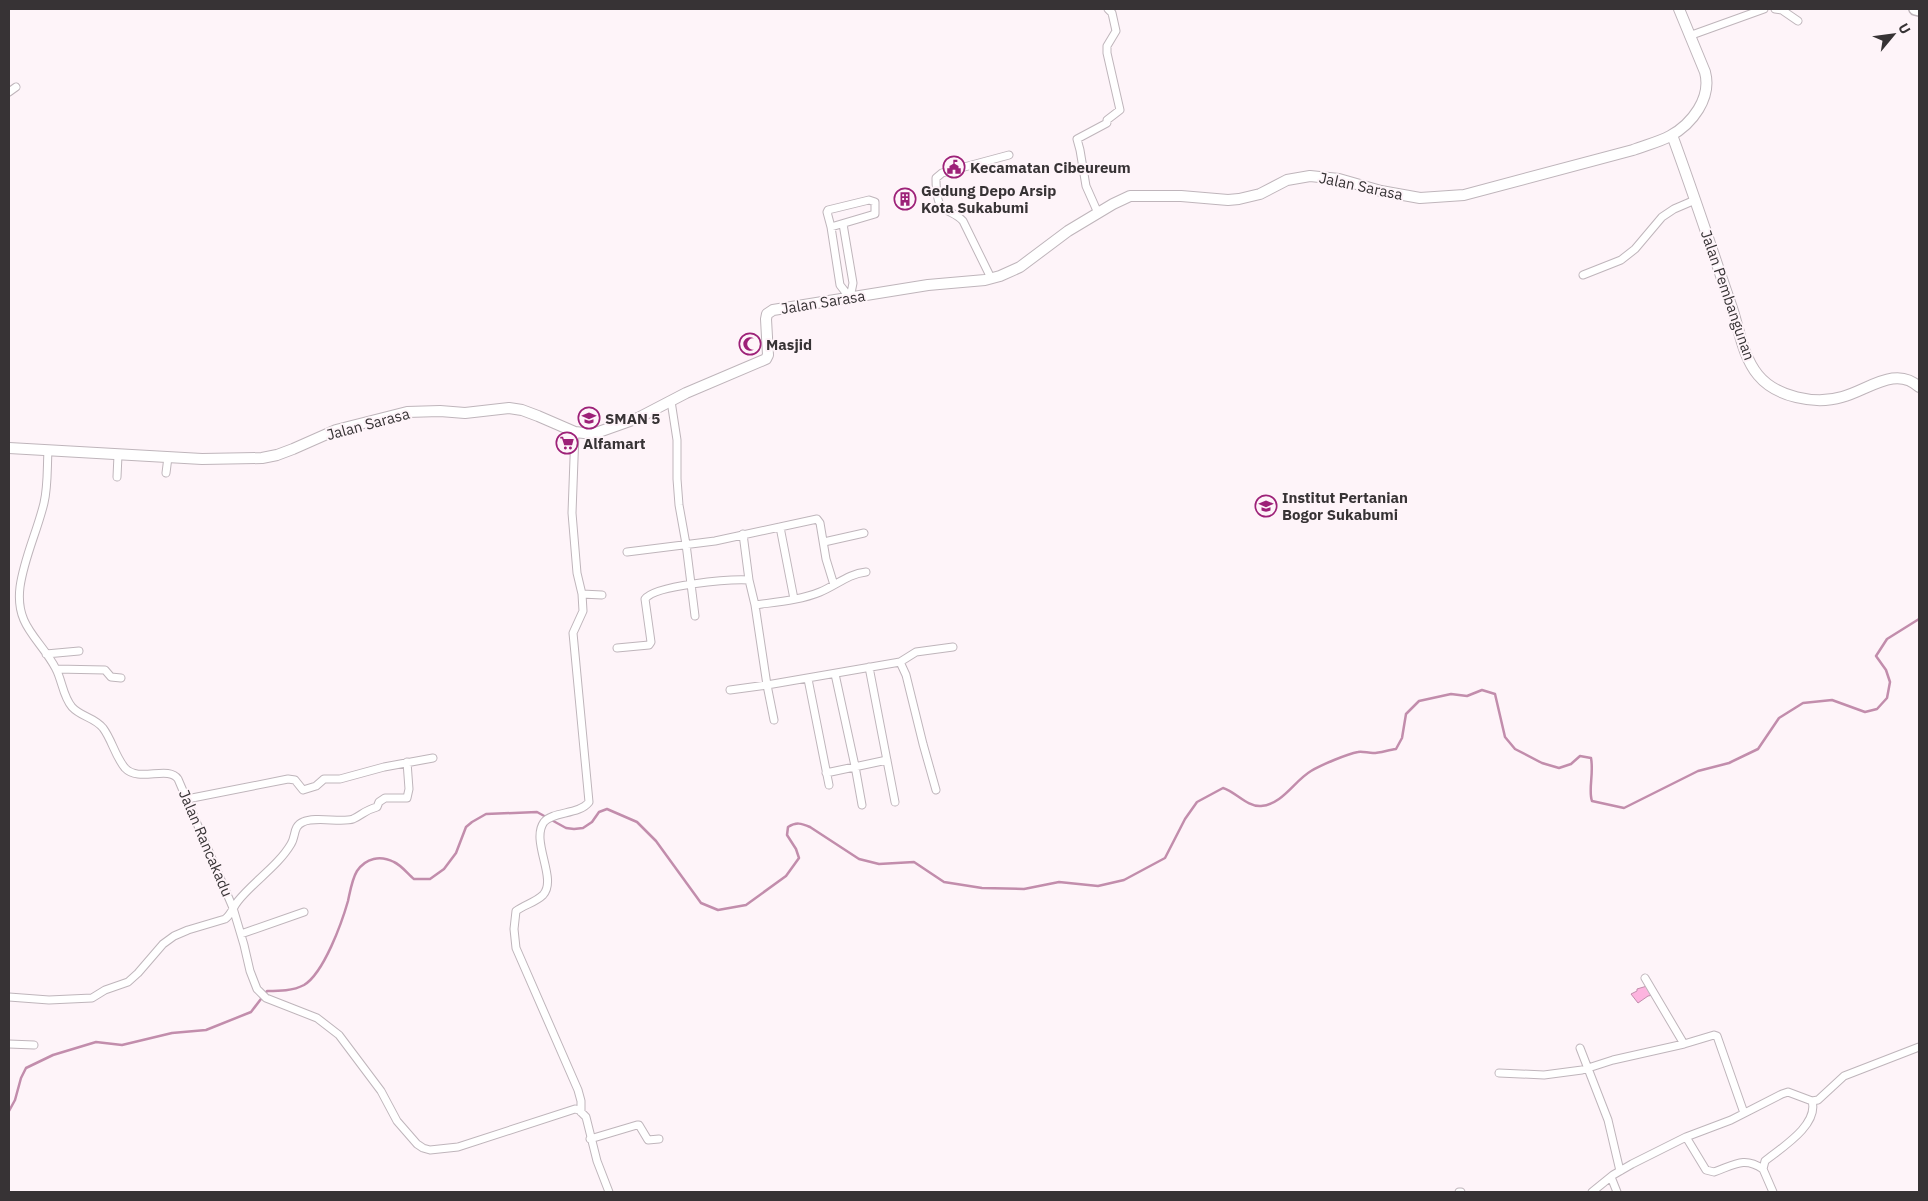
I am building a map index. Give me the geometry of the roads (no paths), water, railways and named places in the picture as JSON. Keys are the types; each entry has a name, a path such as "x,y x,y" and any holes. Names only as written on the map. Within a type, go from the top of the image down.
{"street":[{"path":"1098,213 1086,186 1077,139 1107,123 1107,120 1120,110 1107,46 1116,31 1112,13 1108,9"},
{"path":"1672,135 1698,110 1706,91 1707,81 1679,9"},
{"path":"1690,36 1764,9"},
{"path":"1775,9 1782,10 1798,21"},
{"path":"9,92 16,87"},
{"name":"Jalan Sarasa","path":"9,448 168,458 248,459 277,456 336,430 396,414 418,411 465,413 501,409 516,409 550,420 575,432 592,434 638,418 671,400 766,359 768,352 765,323 769,312 776,309 928,284 991,278 1005,274 1020,267 1062,235 1130,196 1181,196 1228,200 1249,197 1286,180 1310,176 1339,179 1405,196 1449,197 1464,195 1634,150 1672,135"},
{"name":"Jalan Pembangunan","path":"1672,135 1750,362 1764,380 1785,393 1820,400 1844,397 1895,378 1906,378 1919,387"},
{"path":"991,278 963,221 956,214 940,205 936,178 942,173 1009,155"},
{"path":"832,227 875,214 875,202 869,200 829,209 827,212 832,227 840,285 850,298"},
{"path":"1584,275 1616,262 1629,254 1662,217 1674,209 1695,200"},
{"path":"843,224 853,283 850,298"},
{"path":"671,400 677,440 679,505 695,616"},
{"path":"575,432 572,513 578,581 582,594 583,611 572,633 589,802 584,807 575,811 551,817 542,825 540,836 545,863 546,888 544,894 516,910 514,929 520,955 578,1090 581,1112 586,1117 596,1161 609,1192"},
{"name":"Jalan Rancakadu","path":"48,450 46,494 25,561 20,589 23,619 56,669 70,704 82,716 91,717 102,728 125,768 135,774 172,774 176,776 233,908 250,971 257,989 266,998 317,1018 339,1035 381,1091 397,1121 417,1144 423,1148 438,1150 458,1147 575,1109 581,1112"},
{"path":"117,477 118,455"},
{"path":"166,473 168,458"},
{"path":"626,552 715,541 817,519 820,523 826,559 834,584"},
{"path":"780,527 794,599"},
{"path":"743,534 749,580 756,605 767,685 774,720"},
{"path":"824,542 864,534"},
{"path":"756,605 794,599 820,592 849,576 866,572"},
{"path":"617,648 649,644 651,642 644,599 650,593 690,584 749,580"},
{"path":"582,594 602,595"},
{"path":"730,690 900,662 916,652 953,647"},
{"path":"46,654 79,651"},
{"path":"900,662 906,676 936,790"},
{"path":"869,667 895,802"},
{"path":"56,669 105,670 111,677 121,678"},
{"path":"835,674 856,766 862,805"},
{"path":"808,678 829,785"},
{"path":"187,799 288,780 294,780 303,790 316,786 324,779 340,779 407,762 433,758"},
{"path":"826,773 887,760"},
{"path":"9,998 50,1000 92,998 106,990 128,982 163,944 174,936 188,930 225,920 230,916 233,908 287,851 293,842 294,832 300,823 308,820 353,819 362,812 377,808 379,802 385,798 407,798 409,789 407,762"},
{"path":"241,934 304,912"},
{"path":"1645,978 1684,1044"},
{"path":"1499,1073 1544,1075 1588,1068 1713,1035 1717,1036 1744,1113"},
{"path":"9,1044 34,1044"},
{"path":"1592,1192 1620,1171 1686,1137 1714,1127 1782,1094 1788,1092 1812,1101 1818,1100 1844,1076 1919,1046"},
{"path":"1580,1048 1608,1120 1620,1171"},
{"path":"1773,1192 1763,1169 1764,1161 1809,1123 1814,1106 1812,1101"},
{"path":"590,1139 639,1126 648,1140 659,1139"},
{"path":"1686,1137 1706,1170 1710,1172 1745,1161 1754,1163 1763,1169"},
{"path":"1611,1177 1617,1192"}],"waterway":[{"path":"9,1111 15,1100 26,1068 53,1055 96,1042 122,1045 172,1033 206,1030 251,1012 267,991 291,990 304,985 311,979 325,959 337,934 354,878 357,871 365,863 379,858 389,860 397,863 414,879 430,879 444,869 456,853 466,827 486,814 537,812 566,828 574,829 583,828 592,822 599,812 607,809 637,822 656,841 701,903 718,910 746,905 786,876 799,858 796,849 787,835 788,827 796,824 810,827 859,859 879,864 914,862 944,882 982,888 1024,889 1059,882 1098,886 1124,880 1165,858 1185,819 1197,802 1223,788 1256,806 1269,804 1282,797 1305,775 1327,763 1358,752 1376,753 1396,749 1402,738 1406,714 1419,701 1451,694 1467,696 1482,690 1495,694 1505,737 1515,749 1542,763 1559,768 1571,764 1580,756 1591,758 1592,801 1624,808 1698,771 1729,763 1758,749 1779,718 1803,703 1832,700 1865,712 1877,709 1887,698 1890,682 1886,670 1876,656 1887,639 1919,619"}],"place":[{"name":"Kecamatan Cibeureum","path":"954,167"},
{"name":"Gedung Depo Arsip Kota Sukabumi","path":"905,199"},
{"name":"Masjid","path":"750,344"},
{"name":"SMAN 5","path":"589,418"},
{"name":"Alfamart","path":"567,443"},
{"name":"Institut Pertanian Bogor Sukabumi","path":"1266,506"}]}
